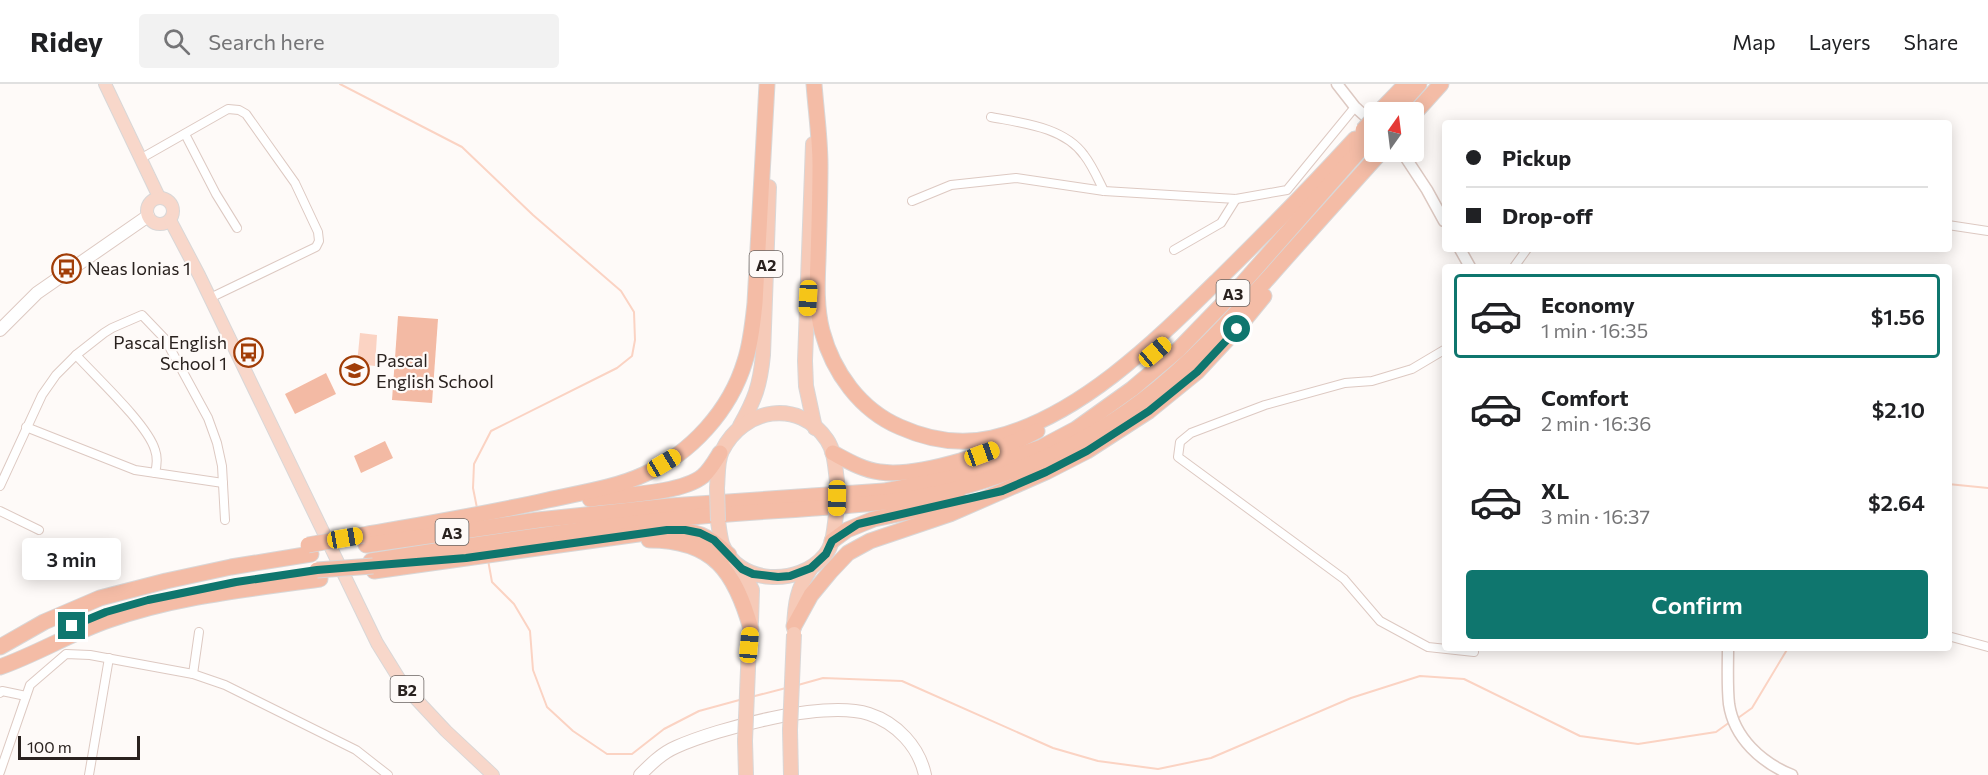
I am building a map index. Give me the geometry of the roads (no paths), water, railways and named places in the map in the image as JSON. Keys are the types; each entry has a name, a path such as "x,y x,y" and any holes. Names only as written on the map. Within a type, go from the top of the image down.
{"highway":[{"path":"1389,102 1406,84"},
{"path":"1403,102 1419,84"},
{"path":"1424,103 1441,84"},
{"path":"814,86 820,162 817,295 822,329 830,355 851,390 869,408 891,424 942,441 992,438 1020,429 1062,409 1118,372 1165,332 1364,138"},
{"name":"A2","path":"814,86 810,266 805,361 806,386 815,428"},
{"path":"365,540 504,510 645,475 683,451 716,418 736,386 751,336 768,91"},
{"name":"A2","path":"740,426 754,401 760,381 763,355 770,149 768,91"},
{"name":"A3","path":"0,646 44,622 100,598 309,550 365,540 670,506 884,491 951,478 1042,447 1076,429 1113,403 1178,350 1242,284 1364,141"},
{"path":"833,453 861,468 880,472 900,473 925,470 982,454 1023,439 1069,414 1122,380 1172,338 1356,153"},
{"name":"A3","path":"373,566 538,535 674,518 886,502 954,490 1000,476 1082,439 1141,402 1189,362 1372,162"},
{"path":"794,630 811,595 848,554 870,541 950,514 1046,472 1087,451 1149,411 1197,372 1237,329 1274,284 1311,230"},
{"path":"504,510 676,488 694,482 705,474 740,426 765,414 785,413 805,420 826,438 833,453 837,481 836,515 832,541 826,554 811,568 801,582 796,595 790,730 791,775"},
{"path":"720,453 717,488 718,521 722,544 729,555"},
{"path":"832,541 847,530 874,519 1002,491"},
{"path":"0,666 120,616 171,603 318,574 373,566 466,558 586,540 667,530 685,530 700,533 714,540 742,569 752,590 745,741 746,775"},
{"path":"586,540 666,540 692,547 711,557 727,572 737,587 750,637"},
{"path":"742,569 753,574 778,577 790,576 811,568"}],"main road":[{"name":"B2","path":"105,84 159,197 168,199 173,206 174,213 170,220 210,297 377,643 403,685 446,731 493,775"},
{"path":"159,197 149,204 148,216 154,223 159,224 170,220"},
{"path":"0,330 38,293 148,216"},
{"path":"640,775 658,758 676,747 738,726 830,710 868,714 897,729 909,741 922,761 925,775"}],"street":[{"path":"1337,84 1364,120"},
{"path":"912,201 951,185 1016,178 1104,191 1236,199 1287,190 1355,107"},
{"path":"140,159 228,109 239,110 246,114 295,183 318,232 319,241 316,247 210,297"},
{"path":"991,117 1033,125 1067,139 1084,154 1104,191"},
{"path":"185,134 216,194 237,228"},
{"path":"1409,162 1442,217"},
{"path":"1174,250 1221,223 1236,199"},
{"path":"1952,226 1988,231"},
{"path":"0,486 42,395 56,375 76,355 112,328 142,315 165,339 208,418 217,443 224,483 225,520"},
{"path":"1442,351 1412,369 1372,381 1345,383 1265,405 1191,433 1180,442 1178,457 1344,579 1380,621 1428,647 1442,649"},
{"path":"76,355 140,423 155,447 158,460 155,473"},
{"path":"26,427 135,470 224,483"},
{"path":"0,511 39,530"},
{"path":"193,674 199,632"},
{"path":"1952,637 1988,647"},
{"path":"1465,651 1474,652"},
{"path":"1728,651 1728,693 1732,717 1757,754 1770,764 1792,775"},
{"path":"0,772 30,685 66,654 90,655 193,674 225,685 356,750 388,775"},
{"path":"89,775 109,658"},
{"path":"0,693 2,691 26,696"}],"waterway":[{"path":"340,84 462,147 533,215 621,291 634,312 635,340 632,356 617,368 491,431 474,464 473,488 477,508"},
{"path":"1952,484 1988,488"},
{"path":"488,560 492,582 514,604 530,631 533,670 547,707 573,731 607,754 632,754 664,729 699,711 743,699"},
{"path":"1738,718 1752,708 1786,651"},
{"path":"798,685 823,678 902,681 1053,748 1098,761 1158,769 1211,758 1351,698 1420,676 1464,679 1580,736 1638,744 1716,732 1730,722"},
{"path":"751,697 786,688"}],"place":[{"name":"Neas Ionias 1","path":"66,268"},
{"name":"Pascal English School 1","path":"248,352"},
{"name":"Pascal English School","path":"355,370"}]}
